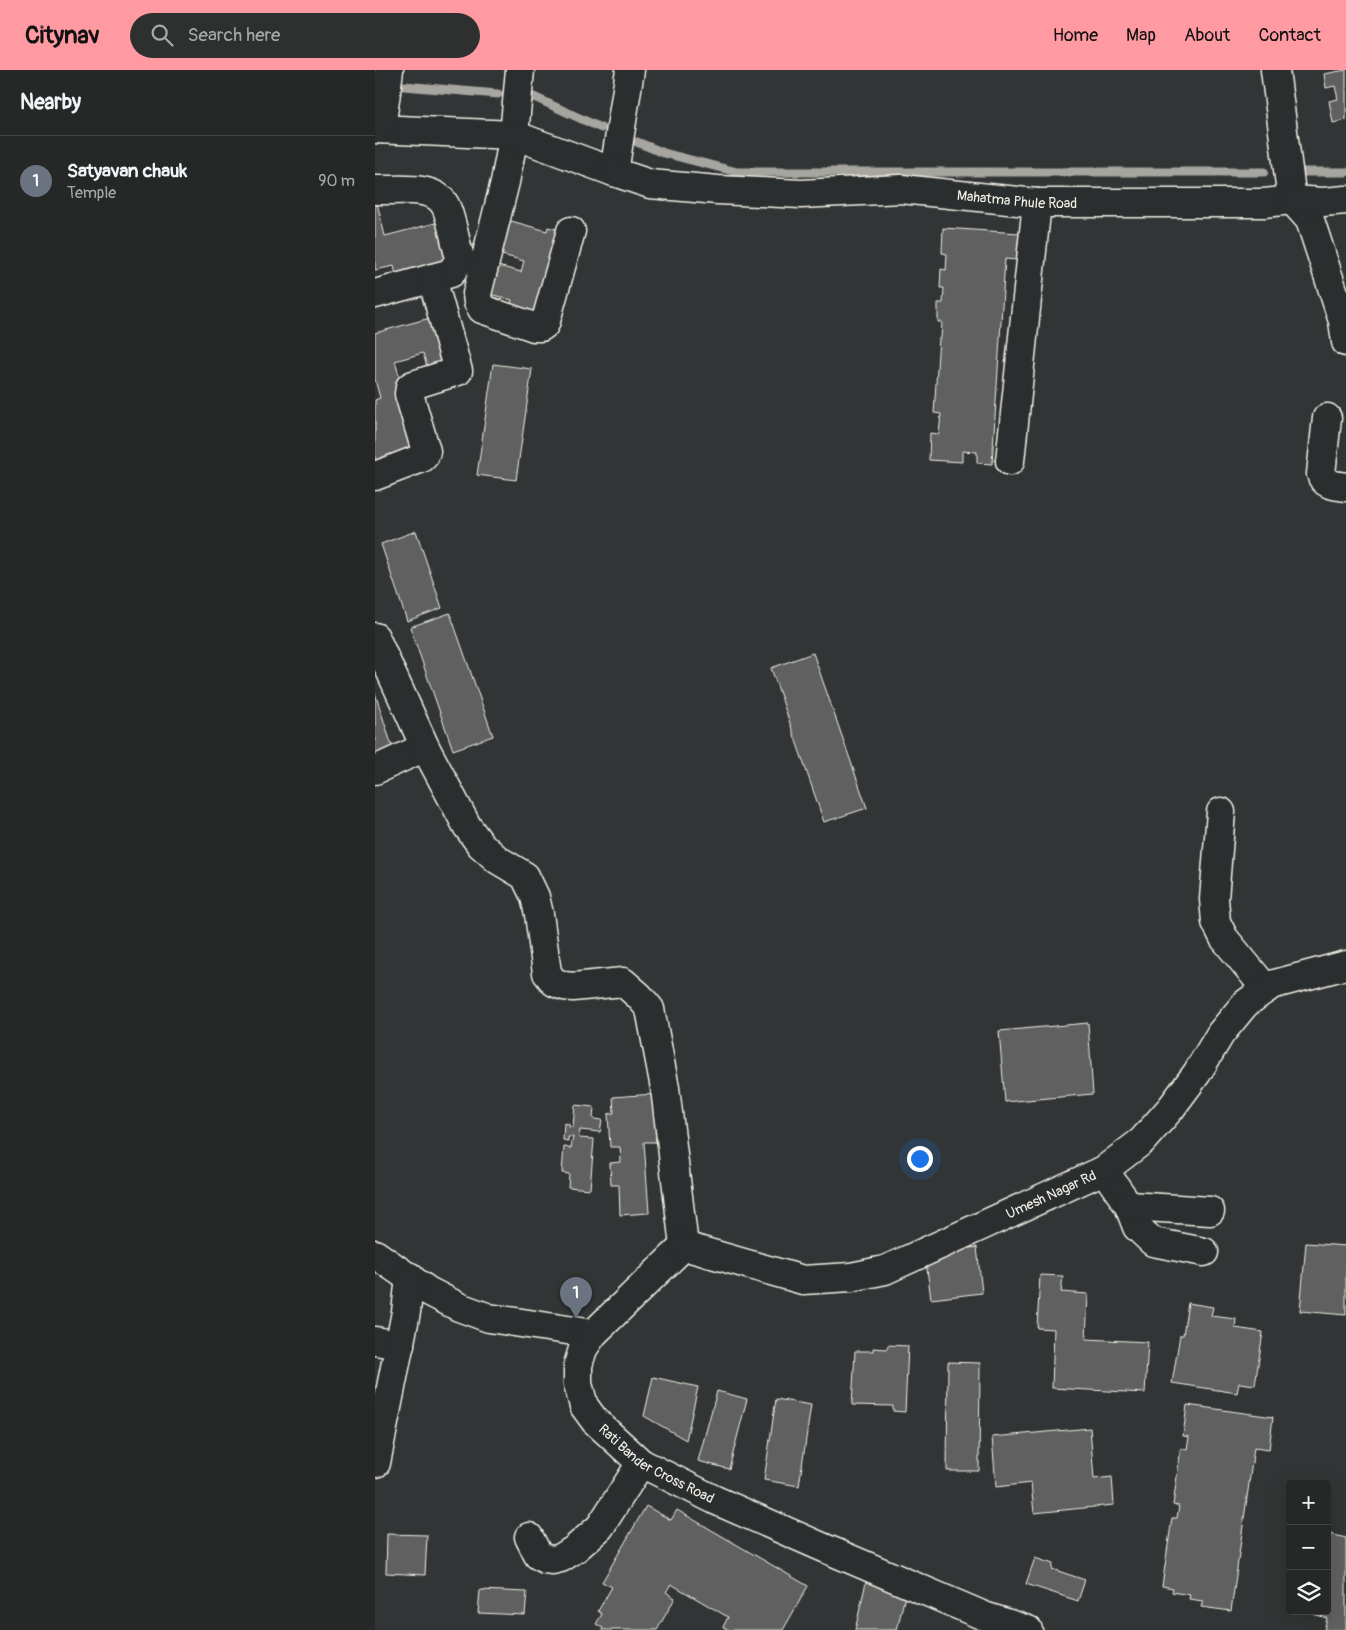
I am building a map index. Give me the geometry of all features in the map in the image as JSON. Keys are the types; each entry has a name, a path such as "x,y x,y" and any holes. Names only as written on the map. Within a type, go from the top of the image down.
{"street":[{"path":"378,129 389,70"},
{"path":"513,70 514,135 505,182 477,294 478,302 482,309 534,327 541,327 545,324 571,231"},
{"path":"614,172 630,70"},
{"path":"1275,70 1292,200 1310,220 1343,321 1346,342"},
{"name":"Mahatma Phule Road","path":"378,129 514,135 650,184 718,190 801,194 901,189 1037,203 1264,203 1292,200 1323,202 1346,200"},
{"path":"375,190 428,191 439,196 445,205 459,254 458,262 451,272 375,294"},
{"path":"1010,461 1037,203"},
{"path":"375,476 422,458 425,455 426,451 408,390 410,387 458,371 432,278"},
{"path":"1327,418 1321,474 1323,480 1328,484 1346,487"},
{"path":"375,637 425,747 467,826 481,845 498,860 525,876 535,898 539,914 547,973 554,982 564,986 573,987 623,982 650,1009 665,1088 684,1246"},
{"path":"375,770 425,747"},
{"path":"1221,812 1214,899 1216,922 1224,938 1266,989"},
{"name":"Umesh Nagar Rd","path":"684,1246 803,1280 851,1277 885,1270 1104,1170 1142,1141 1165,1114 1197,1073 1221,1033 1245,1004 1271,986 1346,965"},
{"path":"1104,1170 1129,1206 1137,1227 1153,1242 1204,1252"},
{"path":"1129,1206 1209,1211"},
{"name":"Rati Bander Cross Road","path":"684,1246 593,1334 583,1349 578,1365 578,1384 584,1406 595,1421 641,1463 715,1500 984,1616 1028,1630"},
{"path":"375,1254 428,1291 459,1307 489,1318 593,1334"},
{"path":"376,1463 387,1343 406,1312 410,1277"},
{"path":"529,1537 538,1554 545,1559 561,1558 575,1549 600,1527 641,1463"}],"building":[{"path":"1346,70 1346,120 1333,123 1329,101 1338,99 1335,86 1326,88 1324,74"},
{"path":"375,203 377,203 385,236 447,220 448,254 443,255 446,264 396,275 394,266 375,270"},
{"path":"504,219 547,231 548,227 567,232 540,323 510,307 512,300 486,293 494,265 521,272 524,261 495,253"},
{"path":"943,228 1019,233 1017,260 1005,259 992,464 977,463 977,452 962,451 962,462 929,460 930,433 939,434 941,414 934,413 939,338 941,338 942,322 938,322 938,303 943,303 944,288 940,288 941,269 946,270 947,254 942,253"},
{"path":"441,315 456,370 430,378 423,353 395,361 421,453 375,467 375,400 380,398 375,379 375,333"},
{"path":"493,364 532,369 516,480 477,475"},
{"path":"416,531 442,608 407,621 381,544"},
{"path":"450,613 493,736 453,750 410,627"},
{"path":"813,653 867,808 824,822 771,668"},
{"path":"375,693 396,759 375,766"},
{"path":"1088,1023 1093,1094 1005,1102 999,1031"},
{"path":"654,1094 656,1142 644,1142 649,1213 620,1215 619,1185 611,1185 610,1163 621,1162 620,1147 610,1147 608,1114 614,1113 613,1097"},
{"path":"575,1105 594,1107 593,1119 602,1120 600,1132 580,1130 579,1138 594,1139 590,1189 568,1187 569,1174 562,1173 564,1147 571,1148 573,1137 568,1137 568,1141 563,1140 564,1123 569,1124 569,1127 573,1127"},
{"path":"1306,1243 1346,1246 1346,1315 1300,1311"},
{"path":"977,1247 982,1293 931,1299 925,1254"},
{"path":"1040,1275 1063,1276 1061,1292 1088,1294 1086,1339 1148,1342 1145,1393 1052,1388 1054,1329 1037,1328"},
{"path":"1188,1303 1213,1307 1211,1316 1236,1319 1235,1328 1263,1332 1255,1385 1239,1383 1237,1393 1172,1383 1180,1335 1183,1335"},
{"path":"888,1345 908,1346 905,1412 893,1411 893,1406 852,1405 855,1351 873,1351 873,1348 887,1349"},
{"path":"948,1362 980,1363 979,1471 947,1471"},
{"path":"653,1377 698,1387 686,1440 644,1416"},
{"path":"717,1391 747,1399 729,1469 698,1461"},
{"path":"776,1399 811,1405 799,1486 764,1480"},
{"path":"1187,1405 1273,1417 1269,1450 1254,1448 1231,1611 1201,1607 1203,1601 1189,1599 1190,1595 1172,1592 1173,1588 1162,1586 1172,1518 1177,1518 1179,1506 1173,1505 1181,1448 1187,1449 1189,1437 1183,1436"},
{"path":"1090,1428 1094,1479 1112,1477 1114,1505 1034,1513 1031,1483 996,1487 992,1437"},
{"path":"646,1506 671,1520 677,1510 808,1586 783,1630 729,1630 723,1627 728,1617 671,1584 666,1592 675,1598 657,1630 602,1630 603,1628 596,1624 602,1614 598,1611 612,1587 602,1582"},
{"path":"387,1534 427,1535 425,1575 386,1573"},
{"path":"1331,1534 1346,1538 1346,1630 1324,1630 1327,1618 1316,1615 1331,1615"},
{"path":"1035,1558 1053,1564 1052,1569 1085,1580 1078,1601 1026,1584"},
{"path":"866,1582 906,1591 897,1630 855,1630"},
{"path":"480,1590 527,1592 525,1615 478,1613"}],"waterway":[{"path":"404,86 498,94"},
{"path":"534,97 601,128"},
{"path":"637,142 664,153 737,172 1264,172"},
{"path":"1302,172 1346,172"}],"place":[{"name":"Satyavan chauk","path":"576,1318"}]}
